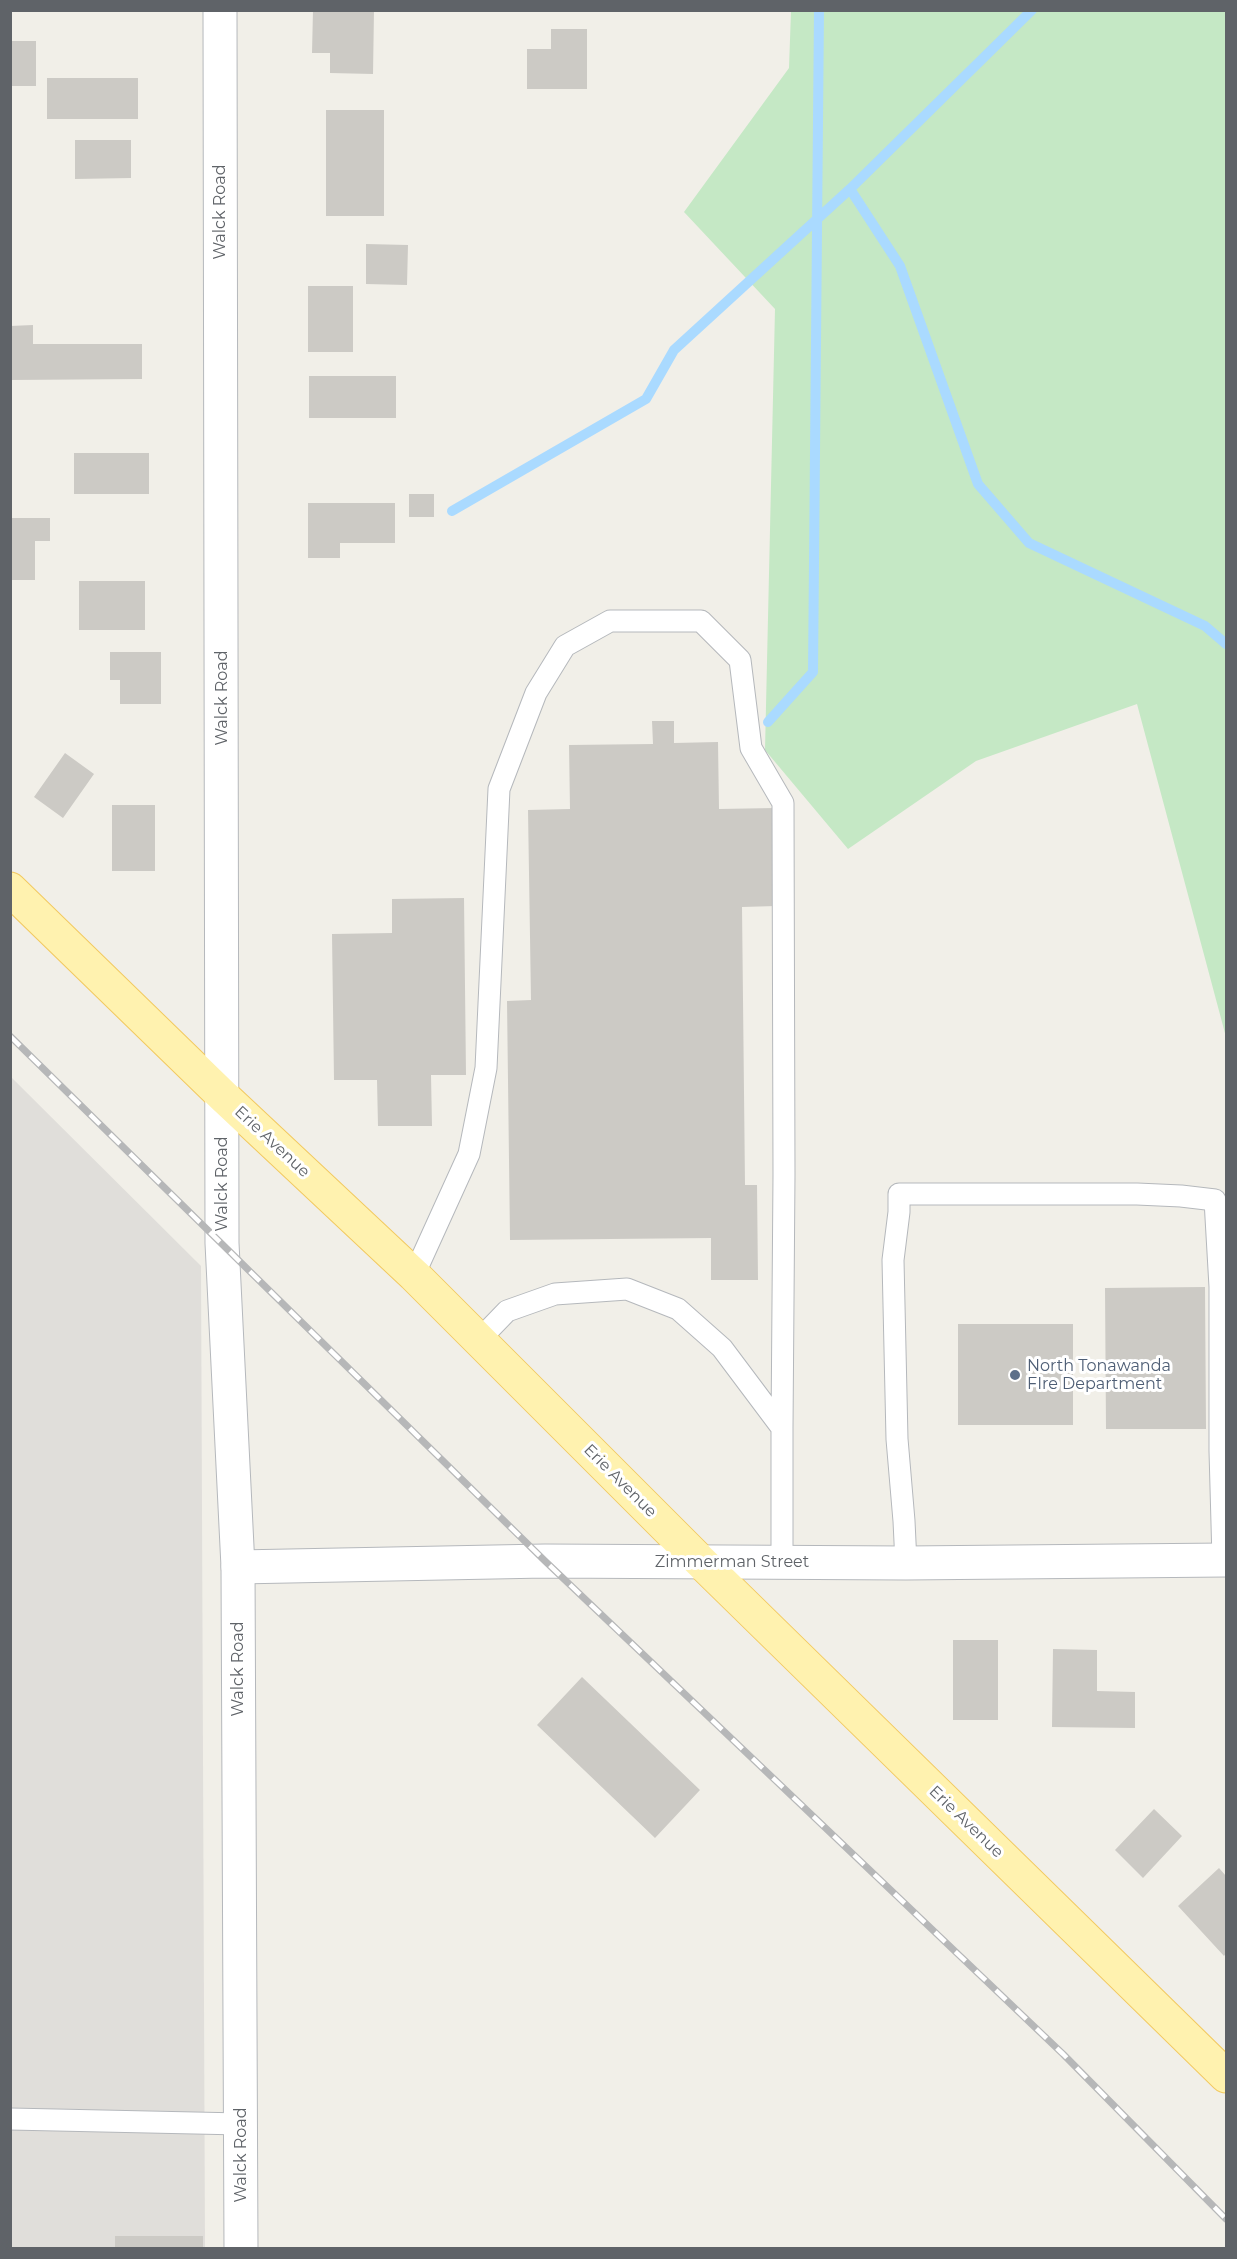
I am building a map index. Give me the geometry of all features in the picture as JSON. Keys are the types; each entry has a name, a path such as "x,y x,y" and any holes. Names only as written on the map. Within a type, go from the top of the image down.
{"main road":[{"name":"Erie Avenue","path":"10,889 223,1096 414,1275 700,1562 1227,2076"}],"street":[{"name":"Walck Road","path":"220,10 222,1243 238,1568 241,2248"},
{"name":"Zimmerman Street","path":"238,1568 545,1562 906,1563 1225,1560"}],"lane":[{"path":"414,1275 470,1154 486,1068 499,789 536,693 565,646 610,621 701,621 740,660 752,748 783,803 782,1561"},
{"path":"906,1563 897,1439 893,1260 899,1194 1097,1193 1181,1196 1215,1200 1220,1287 1220,1451 1225,1560"},
{"path":"479,1341 507,1311 555,1294 627,1289 678,1309 722,1348 782,1428"},
{"path":"10,2119 241,2124"}],"shaded area":[{"path":"10,1076 201,1266 205,2248 11,2248"}],"green space":[{"path":"791,11 1226,11 1226,1037 1137,704 976,761 848,849 765,750 775,309 684,212 789,68"}],"building":[{"path":"313,10 374,10 373,74 330,73 330,53 312,53"},
{"path":"551,29 587,29 587,89 527,89 527,49 551,49"},
{"path":"10,41 36,41 36,86 10,86"},
{"path":"47,78 138,78 138,119 47,119"},
{"path":"326,110 384,110 384,216 326,216"},
{"path":"75,140 131,140 131,178 75,179"},
{"path":"366,244 408,245 407,285 366,284"},
{"path":"308,286 353,286 353,352 308,352"},
{"path":"33,325 33,344 142,344 142,379 10,380 10,326"},
{"path":"309,376 396,376 396,418 309,418"},
{"path":"74,453 149,453 149,494 74,494"},
{"path":"409,494 434,494 434,517 409,517"},
{"path":"308,503 395,503 395,543 340,543 340,558 308,558"},
{"path":"10,518 50,518 50,541 35,541 35,580 10,580"},
{"path":"79,581 145,581 145,630 79,630"},
{"path":"110,652 161,652 161,704 120,704 120,680 110,680"},
{"path":"652,721 674,721 674,743 718,742 719,809 775,808 776,906 742,907 745,1185 757,1185 758,1280 711,1280 711,1238 510,1240 507,1001 531,1000 528,810 570,809 569,745 653,744"},
{"path":"65,753 94,774 63,818 34,797"},
{"path":"112,805 155,805 155,871 112,871"},
{"path":"464,898 466,1075 431,1075 432,1126 378,1126 377,1080 334,1080 332,934 392,933 392,899"},
{"path":"1205,1287 1206,1429 1106,1429 1105,1288"},
{"name":"North Tonawanda FIre Department","path":"958,1324 1073,1324 1073,1425 958,1425"},
{"path":"953,1640 998,1640 998,1720 953,1720"},
{"path":"1053,1649 1097,1650 1097,1691 1135,1692 1135,1728 1052,1727"},
{"path":"582,1677 700,1790 655,1838 537,1725"},
{"path":"1154,1809 1182,1836 1143,1878 1115,1850"},
{"path":"1219,1868 1226,1876 1226,1953 1224,1956 1178,1906"},
{"path":"115,2236 203,2236 203,2248 115,2248"}],"waterway":[{"path":"768,722 813,672 819,10"},
{"path":"452,511 646,399 674,350 850,189 1032,10"},
{"path":"850,189 900,266 978,484 1029,543 1205,626 1226,644"}],"railway":[{"path":"10,1036 545,1561 1063,2054 1226,2219"}],"place":[{"name":"North Tonawanda FIre Department","path":"1015,1375"}]}
